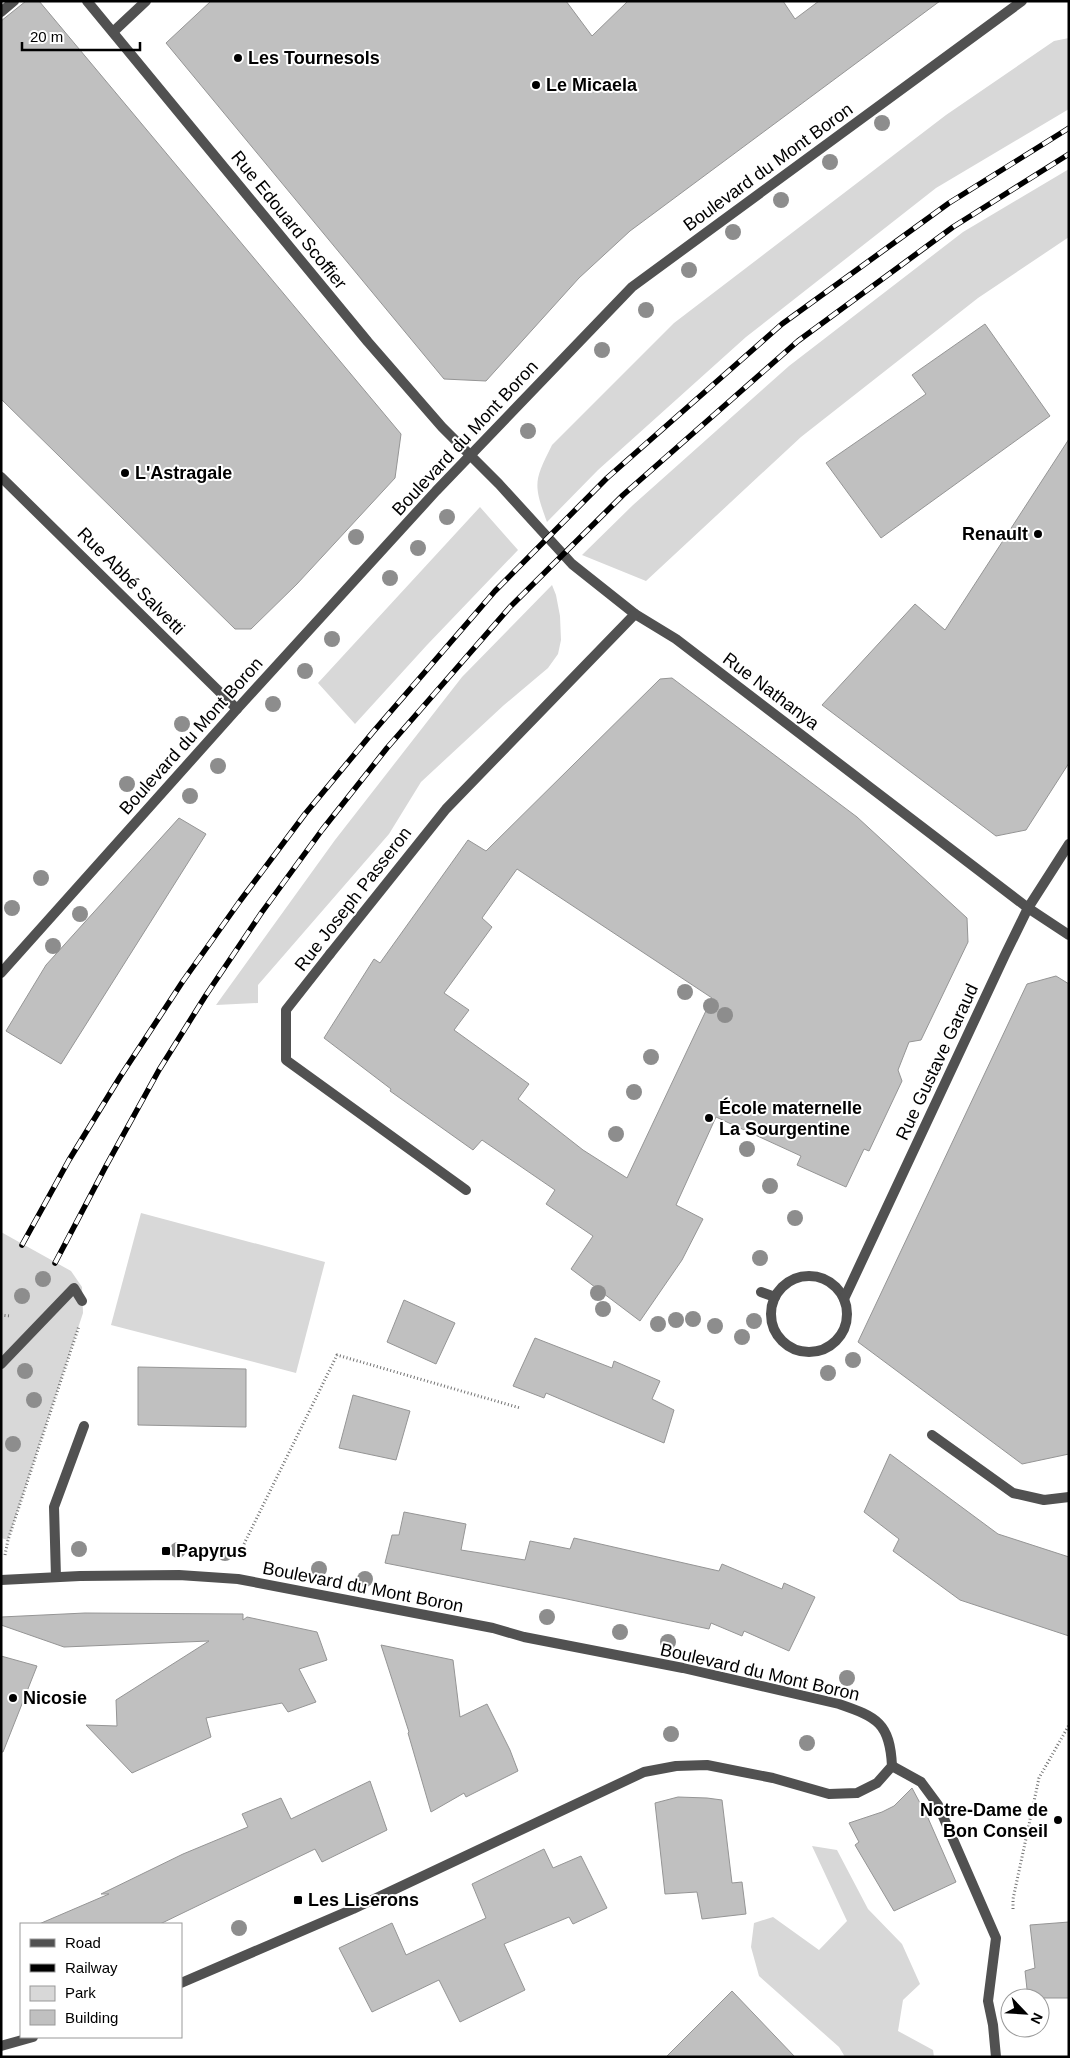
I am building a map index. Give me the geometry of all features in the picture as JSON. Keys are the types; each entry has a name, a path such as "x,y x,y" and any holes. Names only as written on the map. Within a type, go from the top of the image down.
{"street":[{"path":"1,12 14,1"},
{"name":"Rue Edouard Scoffier","path":"87,1 368,342 442,427 470,455"},
{"path":"113,32 146,1"},
{"name":"Boulevard du Mont Boron","path":"1,973 237,709 470,455 632,287 1022,1"},
{"name":"Rue Nathanya","path":"470,455 572,564 635,614 676,639 1028,908 1069,935"},
{"name":"Rue Abbé Salvetti","path":"1,477 237,709"},
{"name":"Rue Joseph Passeron","path":"466,1190 286,1060 286,1010 446,809 635,614"},
{"name":"Rue Gustave Garaud","path":"775,1297 770,1314 773,1328 789,1348 801,1352 824,1349 834,1343 842,1334 846,1323 847,1311 844,1299 1028,908 1069,844"},
{"path":"761,1292 775,1297 779,1290 789,1281 802,1276 815,1276 828,1280 838,1289 844,1299"},
{"path":"1,1364 74,1288 82,1300"},
{"path":"56,1577 54,1508 84,1426"},
{"path":"932,1435 1013,1493 1044,1500 1069,1497"},
{"name":"Boulevard du Mont Boron","path":"1,1580 179,1575 238,1579 493,1628 553,1643 682,1668 839,1704 863,1712 883,1727 891,1744 892,1766"},
{"path":"182,1983 344,1912 644,1772 676,1766 707,1765 773,1778 829,1794 857,1793 877,1783 892,1766 921,1782 938,1805 996,1938 988,2001 993,2024 996,2057"},
{"path":"1,2046 29,2038"}],"path":[{"path":"5,1559 8,1540 82,1313 82,1300"},
{"path":"238,1579 243,1546 337,1355 520,1408"},
{"path":"1013,1919 1012,1899 1039,1778 1069,1725"}],"green space":[{"path":"1069,38 1069,109 936,188 746,337 598,470 547,522 539,499 537,483 552,445 674,323 946,115 1054,41"},
{"path":"1069,169 1069,237 978,298 801,437 646,581 582,555 633,505 789,366 963,232"},
{"path":"480,507 518,550 355,724 318,683"},
{"path":"552,585 560,616 561,640 558,654 548,668 504,705 421,782 389,834 258,985 258,1003 216,1005 335,840 462,677"},
{"path":"141,1213 325,1262 296,1373 111,1325"},
{"path":"1,1232 71,1271 82,1287 83,1313 8,1540 1,1538"},
{"path":"812,1846 837,1850 868,1909 902,1944 920,1984 903,2000 898,2031 933,2050 934,2057 845,2057 839,2047 759,1976 751,1947 754,1923 773,1917 819,1950 847,1921"}],"building":[{"path":"26,1 39,1 401,434 395,478 297,584 251,629 235,629 1,399 1,21"},
{"path":"211,1 566,1 592,36 628,1 783,1 795,19 819,1 940,1 630,231 579,278 486,381 444,379 166,43"},
{"path":"985,324 1050,416 881,538 826,463 926,394 912,375"},
{"path":"1069,439 1069,763 1026,830 996,836 822,705 915,604 945,630"},
{"path":"672,678 857,817 967,918 968,942 921,1040 909,1042 898,1070 902,1081 869,1151 864,1149 846,1187 797,1165 801,1156 716,1117 676,1205 703,1219 682,1260 640,1321 571,1269 593,1236 546,1204 555,1190 482,1140 473,1150 390,1091 391,1089 324,1038 374,959 380,963 468,840 486,851 660,679","holes":["517,869 712,998 627,1178 583,1150 518,1099 529,1084 454,1030 469,1010 444,993 492,927 482,918"]},
{"path":"179,818 206,834 61,1064 6,1031 46,965"},
{"path":"1056,976 1069,984 1069,1454 1022,1464 858,1342 1027,984"},
{"path":"404,1300 455,1323 436,1364 387,1342"},
{"path":"535,1338 612,1368 614,1361 660,1381 652,1399 674,1410 664,1443 546,1393 544,1398 513,1386"},
{"path":"138,1367 246,1369 246,1427 138,1425"},
{"path":"353,1395 410,1411 396,1460 339,1448"},
{"path":"890,1454 998,1534 1069,1557 1069,1636 960,1600 893,1551 899,1539 864,1512"},
{"path":"404,1512 466,1524 461,1550 525,1560 530,1541 570,1549 574,1538 719,1571 722,1564 782,1589 784,1583 815,1597 789,1651 744,1631 742,1636 711,1623 709,1629 385,1563 392,1535 399,1535"},
{"path":"85,1613 243,1614 243,1620 247,1617 317,1632 327,1660 299,1669 316,1702 288,1712 282,1703 206,1718 211,1737 132,1773 86,1725 117,1726 116,1700 209,1641 64,1647 1,1625 1,1617"},
{"path":"381,1645 453,1660 460,1717 487,1704 510,1750 518,1771 466,1797 464,1793 431,1812 409,1732"},
{"path":"1,1656 37,1666 3,1752 1,1752"},
{"path":"370,1781 387,1830 322,1862 315,1849 162,1923 41,1923 109,1894 101,1894 183,1854 248,1827 242,1814 281,1798 291,1819"},
{"path":"912,1788 928,1818 956,1882 894,1911 855,1845 859,1842 849,1823 894,1806"},
{"path":"678,1797 722,1800 732,1883 742,1882 746,1914 702,1919 697,1892 665,1894 655,1803"},
{"path":"544,1849 553,1868 581,1856 607,1908 573,1924 569,1917 504,1944 525,1990 460,2022 439,1980 372,2012 339,1948 392,1923 406,1955 486,1918 472,1884"},
{"path":"1069,1922 1069,1998 1050,1998 1050,1988 1027,1988 1025,1971 1035,1968 1030,1925"},
{"path":"732,1991 795,2057 666,2057"}],"railway":[{"path":"22,1245 69,1160 120,1077 183,981 240,901 305,814 495,591 607,478 782,324 949,203 1069,128"},
{"path":"55,1263 159,1070 206,995 262,912 322,830 387,748 510,607 623,495 798,341 953,227 1069,154"}],"place":[{"name":"Les Tournesols","path":"238,58"},
{"name":"Le Micaela","path":"536,85"},
{"name":"L'Astragale","path":"125,473"},
{"name":"Renault","path":"1038,534"},
{"name":"École maternelle La Sourgentine","path":"709,1118"},
{"name":"Papyrus","path":"166,1551"},
{"name":"Nicosie","path":"13,1698"},
{"name":"Notre-Dame de Bon Conseil","path":"1058,1820"},
{"name":"Les Liserons","path":"298,1900"}]}
